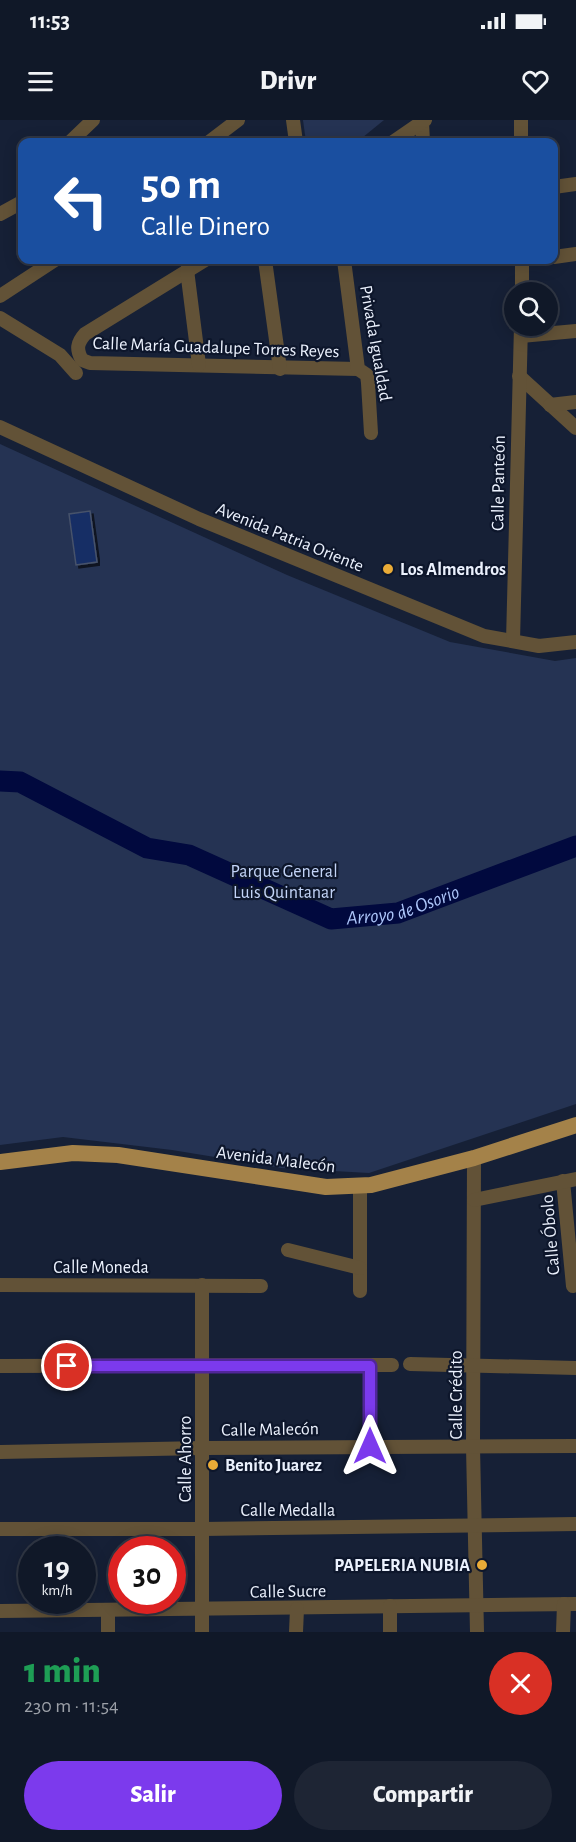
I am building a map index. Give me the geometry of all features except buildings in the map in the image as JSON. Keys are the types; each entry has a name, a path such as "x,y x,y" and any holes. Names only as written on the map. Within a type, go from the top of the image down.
{"main road":[{"name":"Avenida Malecón","path":"0,1162 73,1153 107,1155 326,1187 360,1186 474,1158 576,1125"}],"street":[{"path":"74,138 93,120"},
{"path":"214,138 238,120"},
{"path":"293,120 295,138"},
{"path":"521,120 521,138"},
{"path":"399,138 424,121"},
{"path":"423,138 424,121"},
{"path":"558,186 576,184"},
{"path":"0,214 18,204"},
{"path":"558,256 576,254"},
{"path":"0,296 49,264"},
{"path":"198,264 187,270 199,365"},
{"path":"267,264 280,369"},
{"name":"Privada Igualdad","path":"345,264 358,369 367,375 371,433"},
{"path":"522,264 522,282"},
{"name":"Calle María Guadalupe Torres Reyes","path":"187,270 85,334 78,342 77,352 82,360 90,363 358,369"},
{"path":"0,318 60,355 76,373"},
{"path":"558,331 576,331"},
{"name":"Calle Panteón","path":"513,641 521,336"},
{"path":"519,376 576,428"},
{"path":"550,405 576,402"},
{"name":"Avenida Patria Oriente","path":"0,427 199,519 484,636 539,646 576,642"},
{"name":"Calle Crédito","path":"474,1158 473,1447 477,1632"},
{"path":"474,1200 569,1180"},
{"name":"Calle Óbolo","path":"569,1180 573,1286"},
{"path":"360,1186 360,1291"},
{"path":"288,1250 360,1268"},
{"name":"Calle Moneda","path":"0,1285 261,1286"},
{"name":"Calle Ahorro","path":"202,1285 202,1632"},
{"path":"410,1364 576,1368"},
{"path":"0,1366 392,1365"},
{"path":"370,1366 370,1446"},
{"name":"Calle Malecón","path":"0,1452 370,1446 576,1446"},
{"name":"Calle Medalla","path":"0,1528 203,1529 576,1524"},
{"path":"563,1632 570,1604"},
{"name":"Calle Sucre","path":"186,1610 570,1604"},
{"path":"390,1606 390,1632"},
{"path":"296,1632 297,1609"},
{"name":"Calle Sucre","path":"0,1611 108,1611"},
{"path":"108,1614 108,1632"}],"green space":[{"path":"303,120 384,120 362,138 305,138"},
{"name":"Parque General Luis Quintanar","path":"0,444 287,575 450,642 555,661 576,658 576,1104 369,1173 281,1168 172,1150 63,1137 0,1145"}],"waterway":[{"name":"Arroyo de Osorio","path":"0,781 20,782 147,848 189,855 331,919 398,913 576,846"}],"place":[{"name":"Los Almendros","path":"388,569"},
{"name":"Benito Juarez","path":"213,1465"},
{"name":"PAPELERIA NUBIA","path":"482,1565"}],"route":[{"path":"67,1366 370,1366 370,1446"}]}
